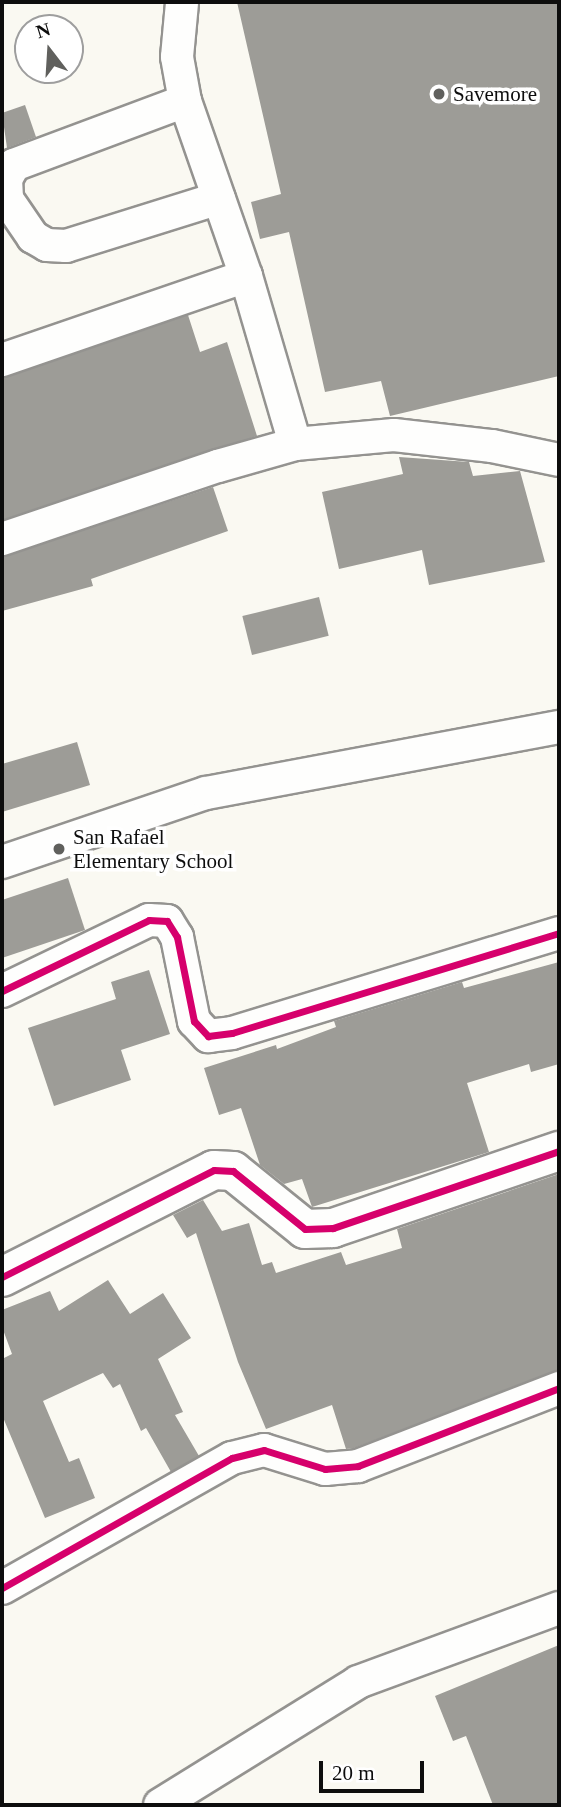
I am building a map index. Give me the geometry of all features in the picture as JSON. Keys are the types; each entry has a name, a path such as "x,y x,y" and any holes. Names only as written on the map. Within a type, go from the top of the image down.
{"street":[{"path":"183,3 177,57 185,101 246,276 295,444"},
{"path":"185,101 14,165 6,179 7,199 33,237 47,245 66,246 219,198"},
{"path":"2,360 246,276"},
{"path":"2,539 218,466 295,444 394,435 492,446 559,460"},
{"path":"2,862 206,793 559,727"},
{"path":"2,991 149,920 167,921 177,937 194,1021 208,1036 232,1033 559,933"},
{"path":"2,1277 214,1170 233,1171 305,1229 333,1228 559,1151"},
{"path":"2,1588 232,1458 264,1450 325,1469 358,1466 559,1388"},
{"path":"160,1805 358,1682 559,1608"}],"building":[{"path":"237,2 559,2 559,376 390,416 381,381 325,392 289,232 260,239 251,202 281,194"},
{"path":"25,105 36,137 7,148 2,113"},
{"path":"188,315 200,352 227,342 257,436 2,520 2,378"},
{"path":"399,457 469,462 473,476 520,471 545,562 429,585 422,550 339,569 322,492 403,474"},
{"path":"213,487 228,531 91,579 93,586 2,611 2,557"},
{"path":"319,597 329,636 252,655 242,616"},
{"path":"77,742 90,785 2,812 2,764"},
{"path":"68,878 85,930 2,958 2,900"},
{"path":"559,962 559,1064 531,1072 529,1064 467,1083 489,1152 312,1207 302,1179 284,1184 260,1165 241,1108 219,1115 204,1068 276,1045 277,1049 336,1027 334,1021 462,982 464,988"},
{"path":"149,970 170,1034 121,1050 131,1080 54,1106 28,1028 116,999 111,982"},
{"path":"559,1174 559,1370 354,1448 346,1449 332,1405 266,1429 238,1362 196,1233 187,1238 173,1215 203,1200 222,1231 249,1223 262,1265 272,1262 276,1273 341,1252 346,1265 402,1248 397,1229"},
{"path":"108,1280 130,1314 163,1293 191,1338 158,1359 183,1412 175,1415 199,1456 171,1472 146,1428 141,1431 120,1384 113,1388 103,1373 43,1401 69,1462 79,1458 95,1498 45,1518 2,1415 2,1359 12,1354 2,1327 2,1310 50,1291 59,1311"},
{"path":"559,1645 559,1805 493,1805 466,1736 453,1741 435,1696"}],"cycle path":[{"path":"2,991 149,920 167,921 177,937 194,1021 208,1036 232,1033 559,933"},
{"path":"2,1277 214,1170 233,1171 305,1229 333,1228 559,1151"},
{"path":"2,1588 232,1458 264,1450 325,1469 358,1466 559,1388"}],"place":[{"name":"Savemore","path":"439,94"},
{"name":"San Rafael Elementary School","path":"59,849"}]}
